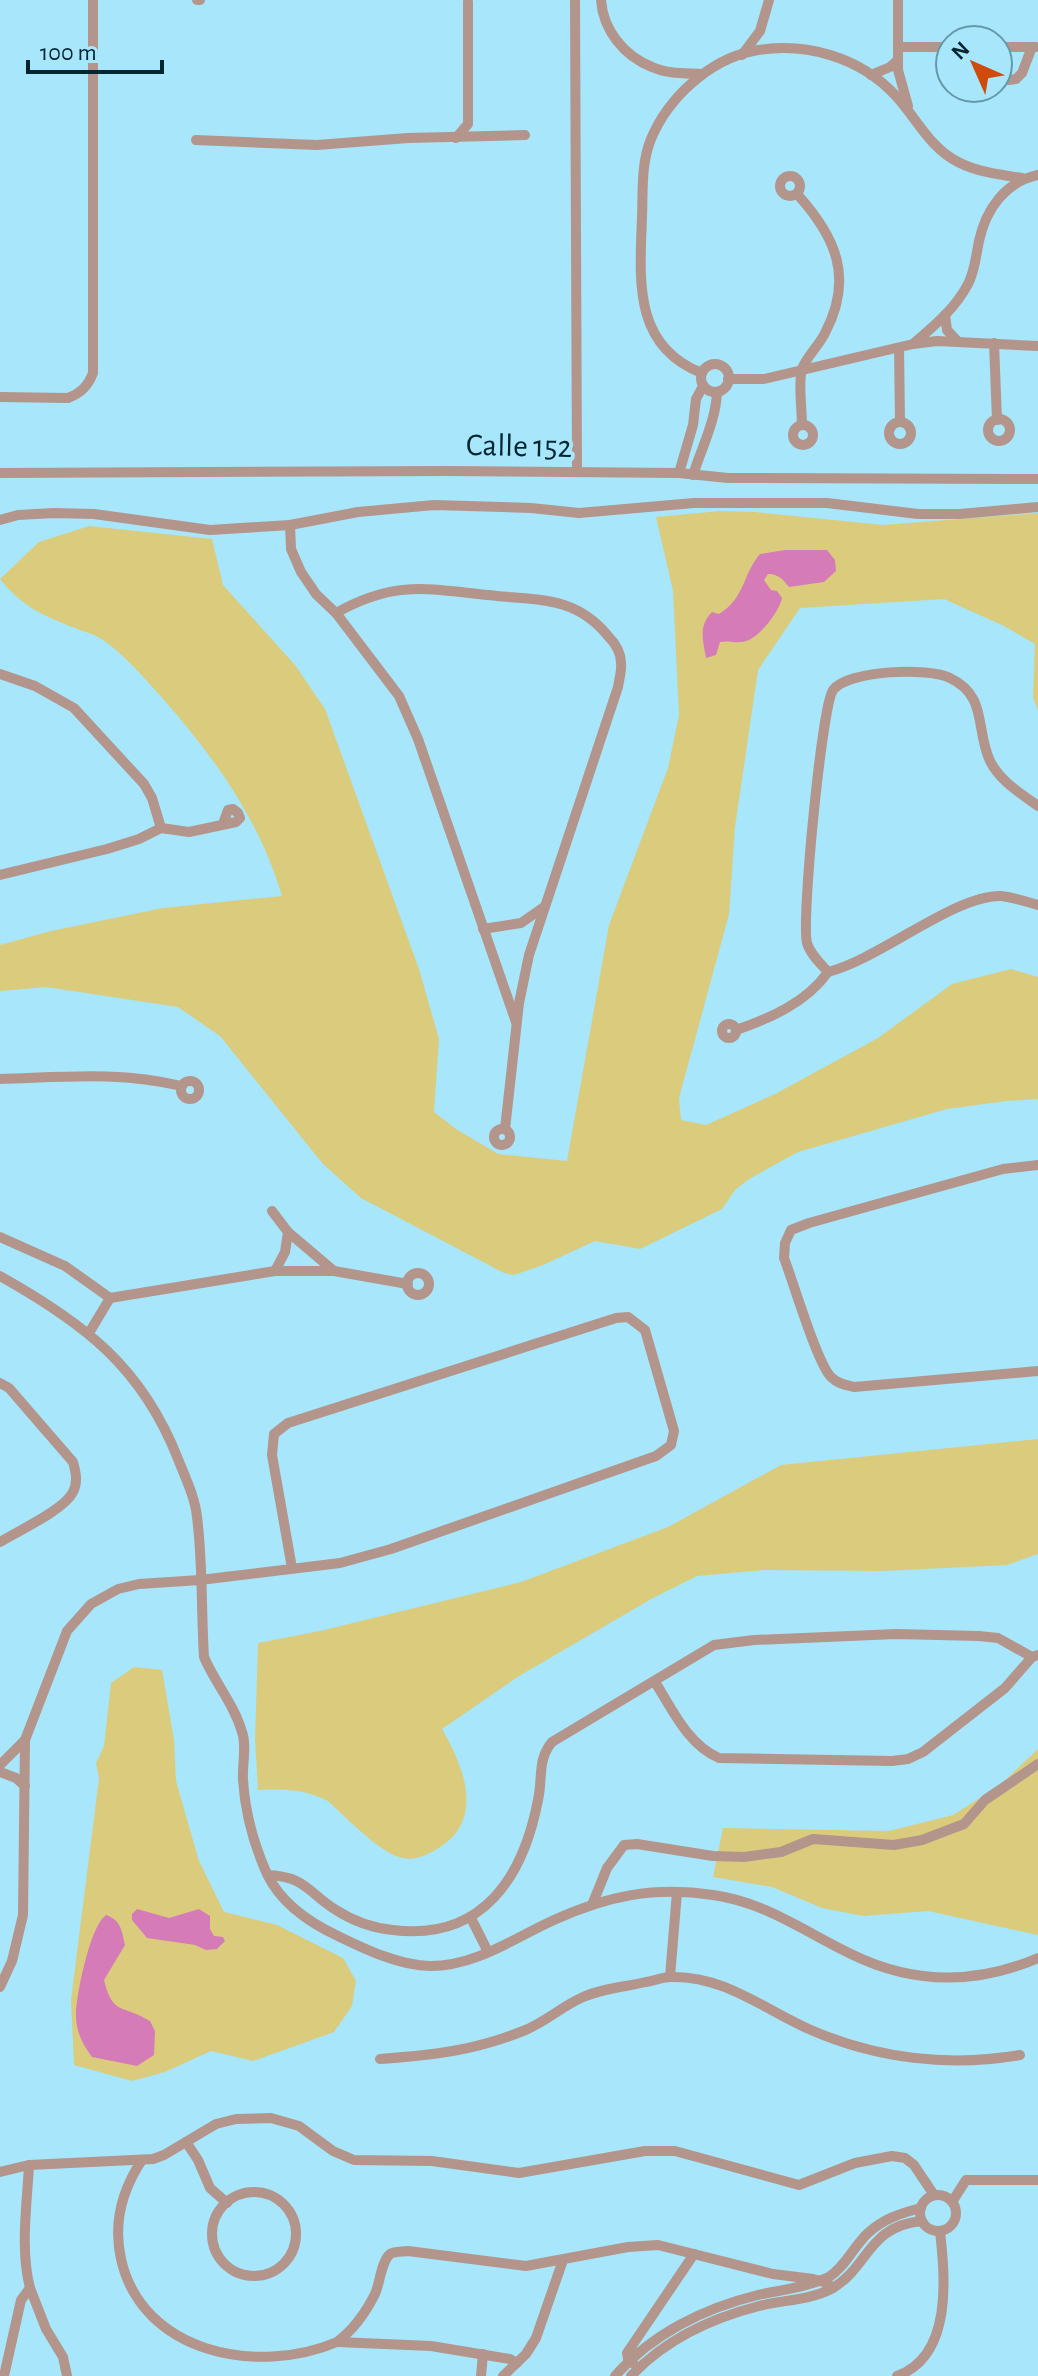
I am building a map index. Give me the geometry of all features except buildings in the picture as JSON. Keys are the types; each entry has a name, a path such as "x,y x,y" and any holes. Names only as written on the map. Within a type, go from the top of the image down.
{"street":[{"path":"0,397 68,398 78,395 89,384 93,373 93,0"},
{"path":"575,0 577,472"},
{"path":"601,0 607,27 621,45 653,68 704,74"},
{"path":"742,55 760,31 769,0"},
{"path":"898,0 898,60 902,91 913,119"},
{"path":"456,138 468,124 468,1"},
{"path":"760,31 778,49"},
{"path":"898,47 934,47"},
{"path":"1014,47 1035,47 1022,73 1014,79"},
{"path":"702,373 680,362 659,340 646,314 640,281 644,166 650,140 679,96 704,74 751,52 807,50 835,55 871,75 896,96 930,141 958,162 987,172 1022,178 1038,175"},
{"path":"871,75 898,60"},
{"path":"665,71 679,84 679,96"},
{"path":"468,124 481,136"},
{"path":"196,140 317,145 408,138 525,135"},
{"path":"987,172 997,191 996,202"},
{"path":"913,344 945,315 970,280 983,226 996,202 1022,178"},
{"path":"797,194 828,235 837,254 840,271 834,313 820,343 802,369 802,425"},
{"path":"945,315 947,330 958,342"},
{"path":"728,379 764,379 913,344 958,342 1038,346"},
{"path":"820,343 834,362"},
{"path":"994,343 997,420"},
{"path":"899,348 900,422"},
{"path":"679,473 693,425 696,399 703,386 702,373 709,366 718,365 726,370 728,379 725,387 717,392 703,386"},
{"path":"693,475 716,410 717,392"},
{"name":"Calle 152","path":"0,473 577,472 679,473 728,478 1038,479"},
{"path":"0,520 18,515 94,514 210,530 290,525 358,512 434,505 579,513 694,503 827,503 918,514 960,514 1038,507"},
{"path":"290,525 291,549 301,572 399,696 418,739 517,1024"},
{"path":"336,613 378,593 398,590 427,589 550,600 577,608 598,623 616,644 621,663 618,687 529,955 517,1024 505,1129"},
{"path":"828,972 807,943 807,928 821,741 826,708 834,689 845,682 893,672 922,671 946,676 966,687 975,701 989,758 1007,784 1038,806"},
{"path":"0,674 35,686 74,708 144,784 152,798 161,828"},
{"path":"0,875 107,849 161,828 189,832 223,824"},
{"path":"736,1030 796,1003 816,990 828,972 857,963 954,910 1001,896 1038,905"},
{"path":"483,929 521,923 544,906"},
{"path":"0,1079 112,1075 146,1077 182,1086"},
{"path":"1038,1165 1003,1169 809,1223 791,1230 785,1243 784,1258 820,1357 829,1375 840,1384 854,1387 1038,1371"},
{"path":"272,1211 288,1232 334,1271"},
{"path":"275,1271 285,1252 288,1232"},
{"path":"0,1237 65,1266 110,1298 275,1271 334,1271 408,1284"},
{"path":"0,1278 18,1286 104,1346 146,1394 169,1436 197,1513 204,1657 226,1694 244,1736 244,1795 268,1875 278,1893 305,1917 336,1935 376,1952 427,1966 449,1965 488,1952 592,1905 651,1891 677,1892 714,1895 761,1907 849,1954 889,1971 928,1978 970,1977 1021,1966 1038,1958"},
{"path":"89,1333 110,1298"},
{"path":"0,1987 12,1961 23,1915 25,1740 67,1631 91,1604 118,1589 139,1584 340,1563 391,1549 656,1456 671,1445 674,1431 645,1330 628,1317 616,1318 288,1423 274,1434 272,1455 292,1568"},
{"path":"0,1383 9,1388 73,1462 77,1476 75,1490 68,1501 0,1542"},
{"path":"268,1875 301,1881 335,1909 362,1923 393,1930 426,1931 471,1918 501,1891 526,1844 539,1798 544,1752 552,1742 714,1645 754,1640 896,1634 979,1636 998,1638 1035,1656 1005,1688 923,1752 908,1759 892,1761 719,1758 690,1737 655,1682"},
{"path":"0,1765 25,1740"},
{"path":"592,1905 607,1868 624,1845 744,1857 781,1852 813,1839 894,1845 922,1840 964,1824 985,1800 1038,1764"},
{"path":"0,1772 16,1778 25,1786"},
{"path":"670,1977 677,1892"},
{"path":"471,1918 488,1952"},
{"path":"380,2059 451,2053 492,2043 527,2029 581,1998 606,1989 670,1977 714,1983 743,1994 811,2030 892,2056 987,2061 1020,2055"},
{"path":"0,2172 29,2165 142,2160 164,2155 216,2124 236,2119 271,2118 299,2126 333,2151 354,2160 432,2161 530,2173 645,2151 675,2151 799,2185 855,2163 892,2156 905,2158 914,2165 934,2195"},
{"path":"186,2142 210,2188 227,2203"},
{"path":"121,2160 127,2184"},
{"path":"142,2160 127,2184 120,2205 118,2245 130,2289 152,2322 168,2337 184,2349 215,2363"},
{"path":"29,2165 26,2252 30,2288 46,2329 63,2357 67,2376"},
{"path":"952,2202 966,2180 1038,2180"},
{"path":"254,2192 269,2195 291,2213 296,2227 296,2241 291,2255 281,2266 257,2276 232,2270 222,2262 212,2238 214,2225 227,2203 240,2195 254,2192"},
{"path":"934,2195 944,2196 952,2202 954,2220 940,2231 929,2229 922,2221 921,2208 925,2200 934,2195"},
{"path":"633,2368 662,2335 722,2304 821,2281 842,2268 867,2234 877,2226 899,2214 921,2208"},
{"path":"615,2376 701,2326 759,2306 815,2295 833,2288 850,2274 871,2245 883,2235 901,2224 922,2221"},
{"path":"897,2376 913,2367 934,2338 945,2290 940,2231"},
{"path":"268,2369 315,2356 338,2342 366,2309 386,2261 390,2254 396,2252 408,2251 512,2266 658,2245 773,2274 821,2281 833,2288"},
{"path":"633,2368 627,2353 694,2254"},
{"path":"503,2376 536,2338 563,2260"},
{"path":"4,2376 21,2300 30,2288"},
{"path":"338,2342 431,2346 510,2359 517,2363"},
{"path":"481,2376 483,2354"}],"shaded area":[{"path":"720,511 883,525 1038,513 1038,711 1033,697 1035,644 944,599 800,608 758,670 735,827 729,914 679,1098 681,1120 706,1125 775,1094 878,1038 952,984 1011,969 1038,977 1038,1099 947,1109 798,1152 749,1179 735,1190 722,1209 640,1249 595,1241 514,1275 504,1273 361,1198 323,1164 220,1036 178,1007 46,987 0,991 0,945 163,908 282,896 261,842 234,792 164,700 127,660 103,640 34,609 0,579 39,542 89,526 212,539 223,585 295,665 325,709 419,969 439,1039 434,1112 498,1154 567,1161 609,925 668,768 679,715 673,591 656,517"},
{"path":"785,550 827,550 835,560 836,571 824,582 789,587 780,578 768,574 764,580 782,598 773,617 751,639 720,642 716,655 706,658 703,634 708,617 712,612 719,614 734,600 760,554"},
{"path":"1038,1439 1038,1554 1007,1565 883,1571 764,1570 697,1576 519,1676 442,1729 463,1776 466,1809 462,1824 452,1837 427,1854 406,1859 388,1852 328,1801 319,1797 294,1791 258,1790 255,1740 258,1643 521,1582 668,1527 781,1465"},
{"path":"134,1667 162,1670 174,1740 176,1781 199,1861 224,1912 277,1925 343,1958 356,1981 352,2006 334,2032 253,2061 211,2051 165,2072 132,2081 74,2065 71,2000 99,1778 96,1763 104,1746 111,1683"},
{"path":"1038,1749 1038,1935 928,1911 863,1916 822,1908 772,1887 713,1877 723,1828 889,1831 953,1815 999,1786"},
{"path":"137,1909 169,1918 199,1909 210,1916 210,1929 214,1936 223,1937 225,1941 217,1949 206,1950 195,1945 147,1938 132,1920 132,1914"},
{"path":"106,1915 118,1923 125,1945 104,1980 107,1991 115,2004 150,2021 155,2031 154,2055 137,2066 92,2057 77,2027 77,2006 85,1962 95,1933"}]}
